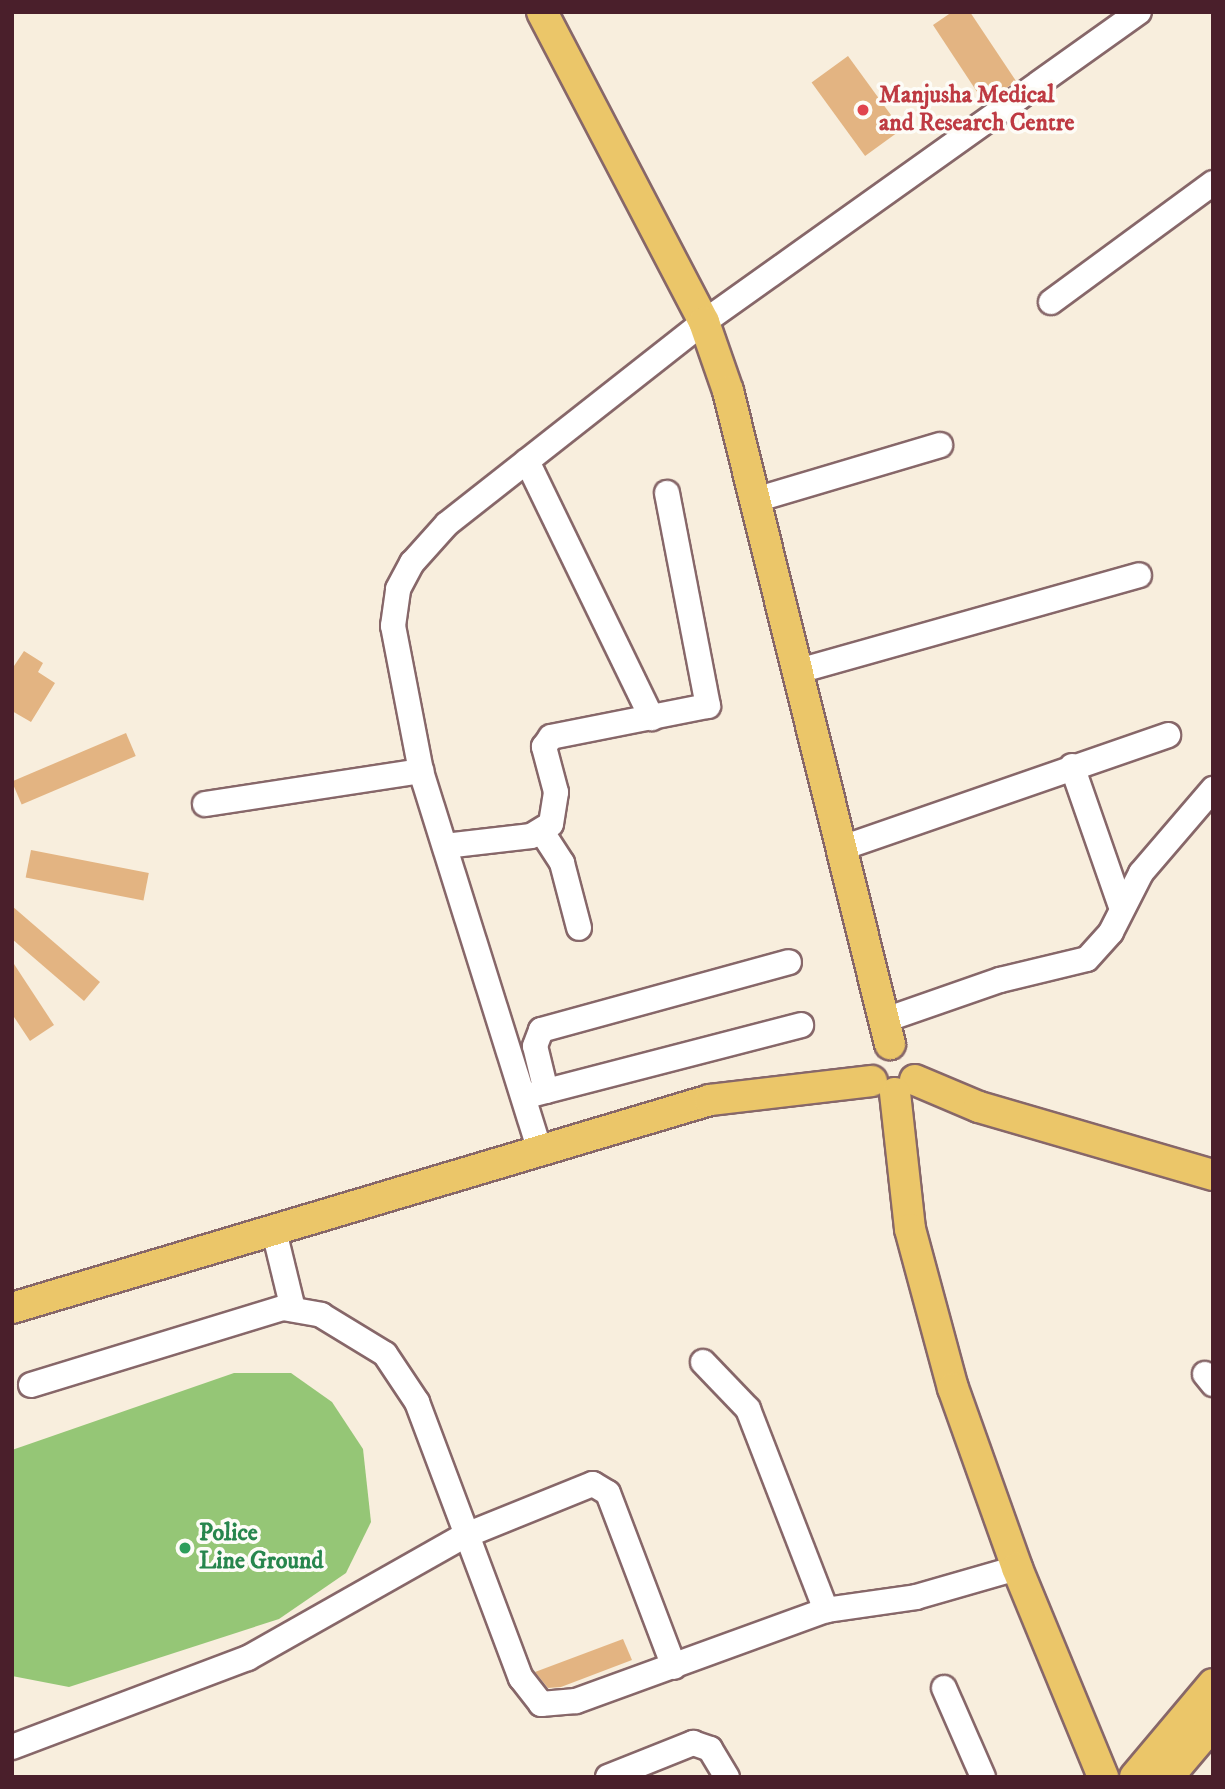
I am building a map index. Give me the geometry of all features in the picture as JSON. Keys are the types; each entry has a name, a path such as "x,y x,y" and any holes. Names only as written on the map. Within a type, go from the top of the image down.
{"main road":[{"path":"542,12 704,322 758,499 802,670 888,1032 915,1058 894,1084"},
{"path":"888,1032 871,1058 894,1084 901,1178 923,1282 1017,1568 1103,1777"},
{"path":"12,1308 274,1231 539,1148 710,1100 894,1084 1213,1175"},
{"path":"1136,1777 1213,1684"},
{"path":"1168,1777 1213,1724"}],"street":[{"path":"535,1094 445,846 421,771 393,626 398,589 412,562 447,524 704,322 1132,14"},
{"path":"1051,302 1213,183"},
{"path":"758,499 940,445"},
{"path":"527,461 652,718"},
{"path":"542,832 557,803 545,741 652,718 702,712 709,700 667,494"},
{"path":"802,670 1139,575"},
{"path":"845,847 1072,766 1168,735"},
{"path":"1072,766 1120,904"},
{"path":"205,804 421,771"},
{"path":"888,1032 1010,977 1087,959 1111,932 1120,904 1213,789"},
{"path":"445,846 542,832"},
{"path":"542,832 562,863 579,928"},
{"path":"539,1148 535,1046 541,1030 789,962"},
{"path":"535,1094 801,1025"},
{"path":"274,1231 293,1309"},
{"path":"31,1385 261,1311 293,1309 321,1315 398,1365 521,1678 541,1704 576,1701 826,1610 916,1597 1017,1568"},
{"path":"703,1362 748,1409 826,1610"},
{"path":"12,1746 286,1641 464,1536 583,1486 603,1486 674,1667"},
{"path":"944,1688 983,1777"},
{"path":"608,1777 693,1743 710,1749 727,1777"}],"green space":[{"name":"Police Line Ground","path":"234,1373 291,1373 332,1402 363,1449 371,1522 346,1573 279,1619 69,1687 12,1676 12,1450"}],"building":[{"path":"952,12 970,12 1016,81 985,104 933,25"},
{"path":"848,56 901,130 865,156 812,82"},
{"path":"24,651 43,663 38,672 55,683 31,722 12,711 12,669"},
{"path":"126,733 136,756 22,804 12,781"},
{"path":"31,850 149,873 143,900 26,877"},
{"path":"12,906 100,982 84,1001 12,939"},
{"path":"12,961 54,1025 30,1041 12,1014"},
{"path":"623,1639 632,1660 561,1687 548,1688 535,1672"}],"place":[{"name":"Manjusha Medical and Research Centre","path":"863,110"},
{"name":"Police Line Ground","path":"185,1548"}]}
